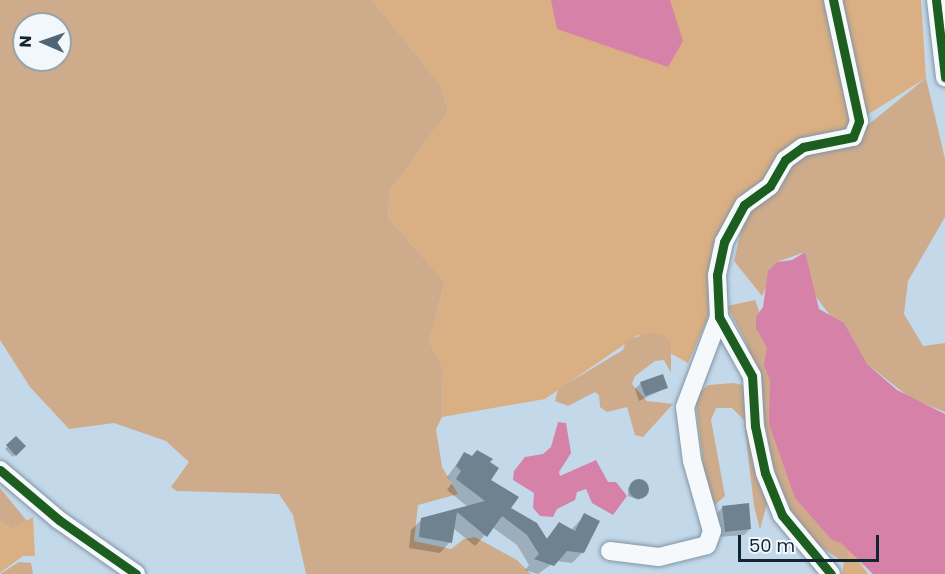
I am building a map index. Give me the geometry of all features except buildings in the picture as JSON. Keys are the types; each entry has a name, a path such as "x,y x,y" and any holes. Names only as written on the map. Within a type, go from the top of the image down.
{"street":[{"path":"610,551 659,557 707,545 712,531 692,461 685,407 719,317 717,275 724,242 744,205 770,186 785,160 803,147 853,137 859,121 833,0"},
{"path":"936,0 944,49 945,77"},
{"path":"719,317 752,375 755,426 765,473 782,515 831,574"},
{"path":"0,470 59,520 136,574"},
{"path":"806,544 840,574"}],"shaded area":[{"path":"0,0 372,0 441,86 448,111 390,191 388,218 445,282 429,341 443,368 442,417 436,429 442,467 458,494 418,505 414,541 451,549 464,539 475,537 517,560 531,574 306,574 293,515 279,494 177,491 171,487 189,462 166,441 114,423 69,429 30,387 0,340"},
{"path":"372,0 921,0 926,78 843,130 760,193 719,268 707,320 688,363 638,335 545,399 442,417 443,368 429,341 445,282 388,218 390,191 448,111 441,86"},
{"path":"551,0 670,0 683,41 668,67 557,29"},
{"path":"926,78 945,159 945,217 908,281 904,314 923,346 945,343 945,412 910,398 867,364 813,293 805,252 777,262 762,296 734,261 748,201 796,153 853,137"},
{"path":"805,252 819,309 844,323 867,364 897,390 945,414 945,574 873,574 841,543 831,539 795,498 769,424 770,381 764,365 767,348 756,328 756,317 763,307 768,271 777,262 792,260"},
{"path":"755,300 847,544 849,566 814,542 792,517 787,500 768,499 760,530 754,506 744,420 732,408 716,408 711,420 725,496 715,505 706,487 695,397 708,385 734,383 757,388 746,342 727,306"},
{"path":"651,333 662,335 671,342 671,373 664,360 655,361 635,376 632,384 647,401 673,404 643,437 635,435 627,407 607,412 600,407 599,395 595,392 568,406 555,401 558,389 623,350 626,340"},
{"path":"558,422 566,423 571,453 559,472 560,476 596,460 608,482 616,482 627,496 613,515 592,503 586,489 577,492 575,500 557,509 553,517 540,516 533,508 534,493 513,480 514,471 525,457 543,454 551,447"},
{"path":"0,488 27,521 12,529 0,521"},
{"path":"33,517 35,556 23,556 0,573 0,521 12,529"},
{"path":"847,544 868,574 842,574"},
{"path":"19,562 31,563 33,574 0,574"}],"cycle path":[{"path":"831,574 782,515 765,473 755,426 752,376 719,317 717,275 724,242 744,205 770,186 785,160 803,147 853,137 859,121 833,0"},
{"path":"936,0 945,77"},
{"path":"0,470 59,520 136,574"}]}
